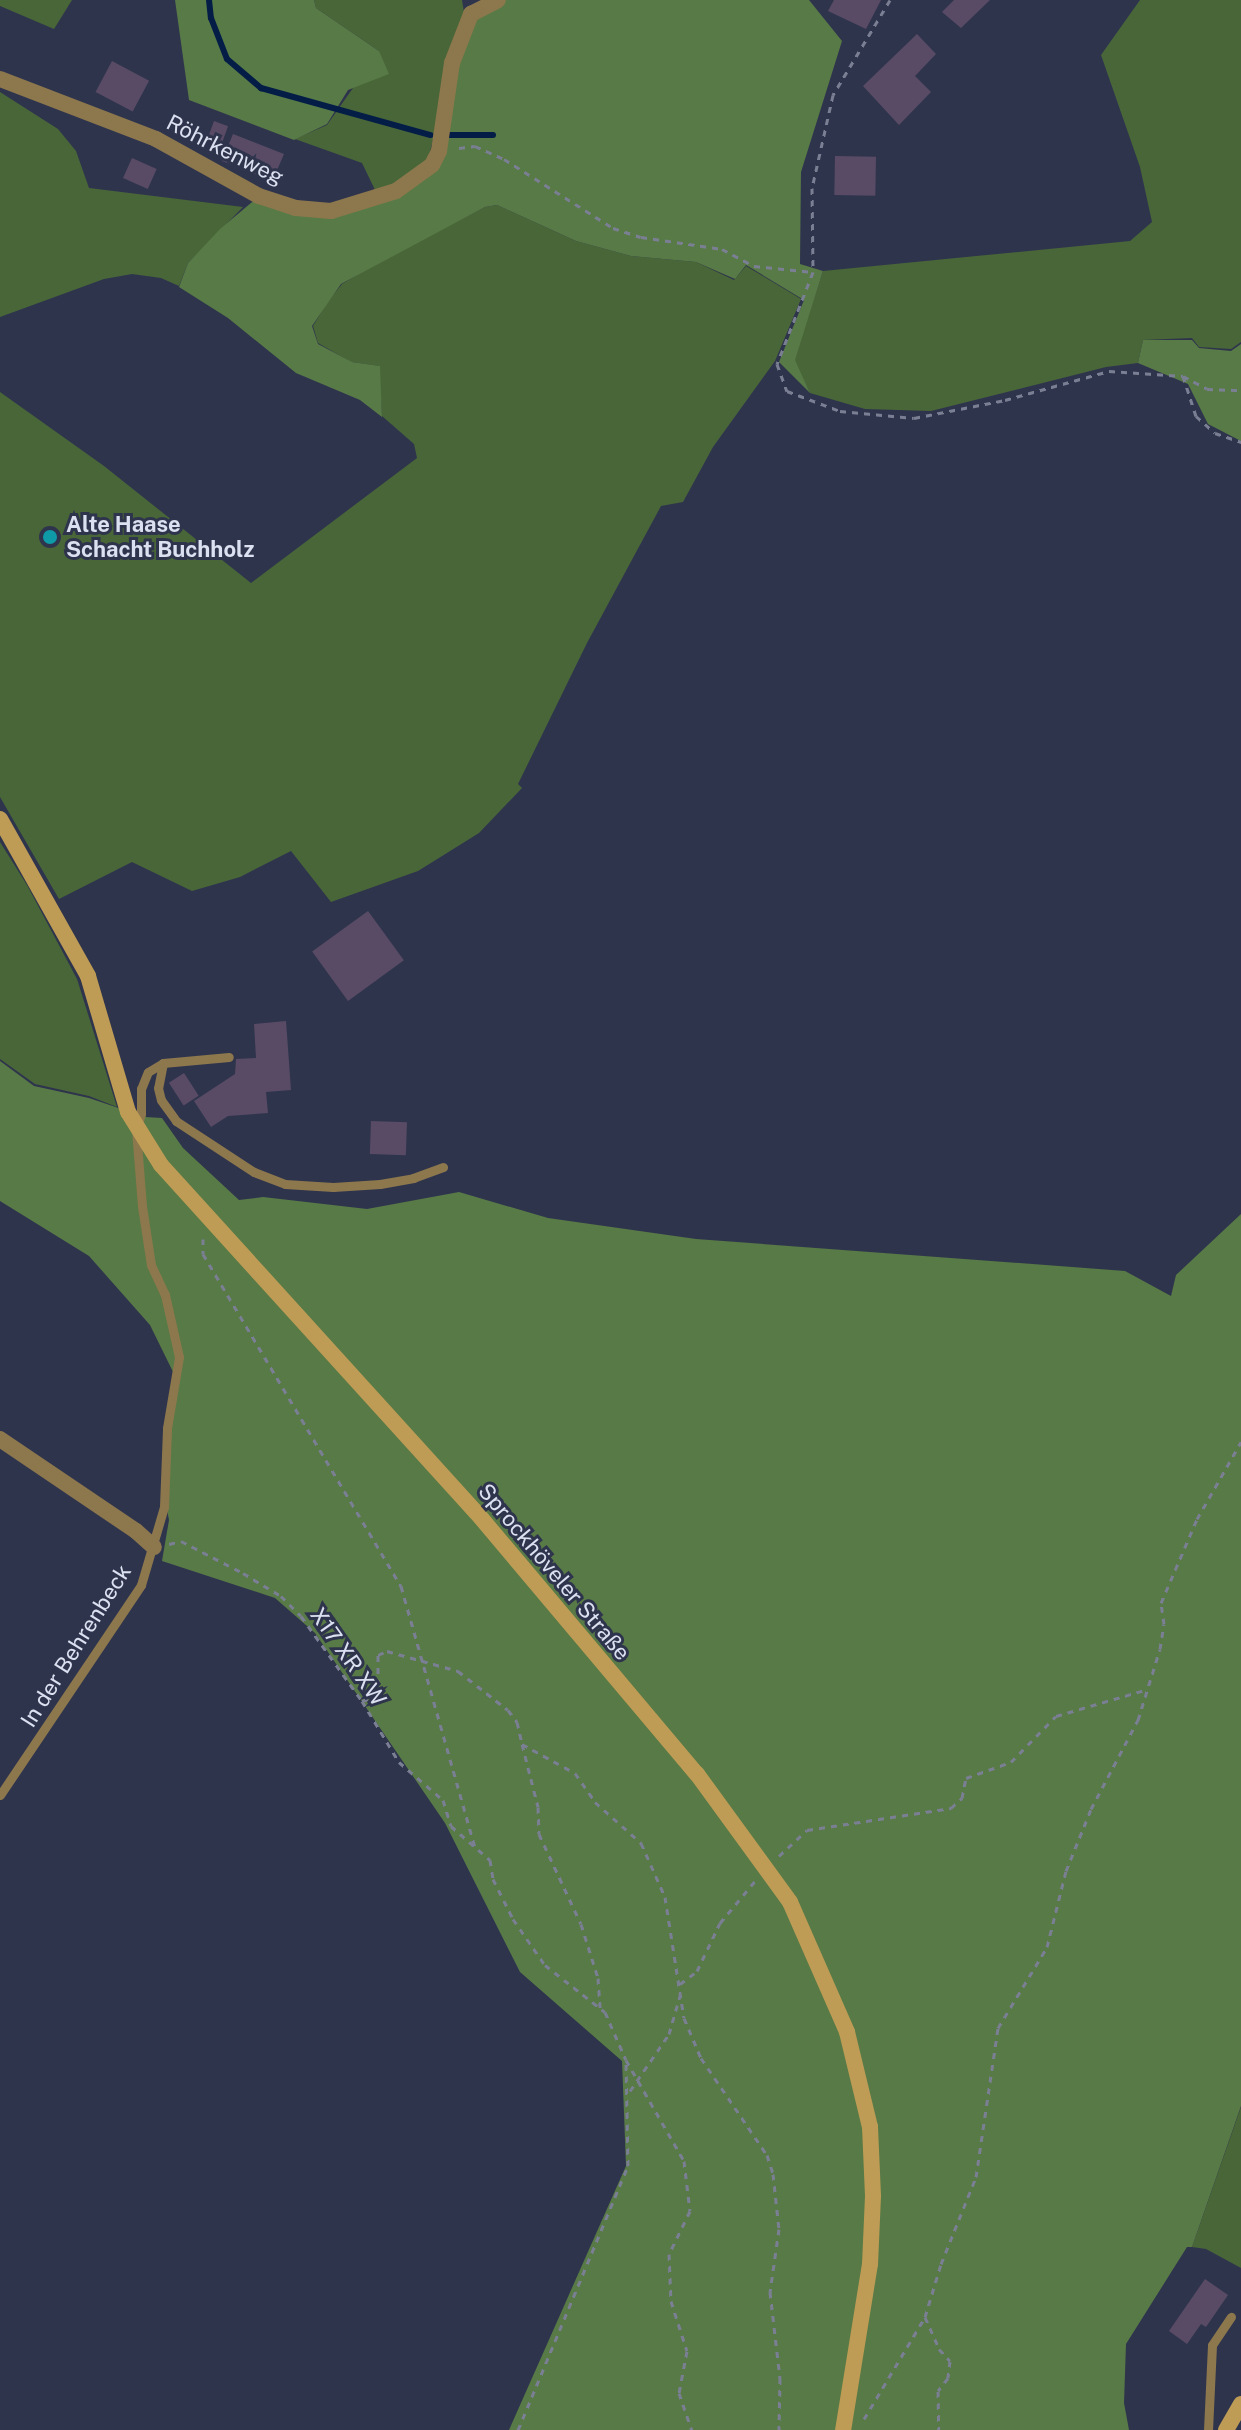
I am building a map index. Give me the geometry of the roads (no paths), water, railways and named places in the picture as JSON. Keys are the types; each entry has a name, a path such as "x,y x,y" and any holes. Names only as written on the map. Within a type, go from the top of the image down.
{"street":[{"name":"Röhrkenweg","path":"0,79 156,139 259,196 296,208 331,211 396,191 421,176 439,151 452,63 471,14 498,0"},
{"name":"Sprockhöveler Straße","path":"0,819 88,976 136,1130 161,1165 476,1512 697,1774 790,1902 847,2032 870,2127 873,2196 870,2264 843,2430"},
{"path":"0,1439 136,1531 154,1547"},
{"path":"1226,2430 1241,2404"}],"lane":[{"path":"229,1057 163,1063 158,1088 161,1100 176,1121 254,1172 285,1184 333,1187 380,1184 413,1178 443,1167"},
{"name":"In der Behrenbeck","path":"0,1795 141,1585 164,1507 167,1428 179,1357 165,1295 151,1265 142,1206 136,1130 141,1114 141,1089 148,1072 163,1063"},
{"path":"1208,2430 1212,2345 1231,2317"}],"waterway":[{"path":"209,0 211,18 227,59 261,88 431,135"},
{"path":"449,135 493,135"}],"place":[{"name":"Alte Haase Schacht Buchholz","path":"50,537"}]}
